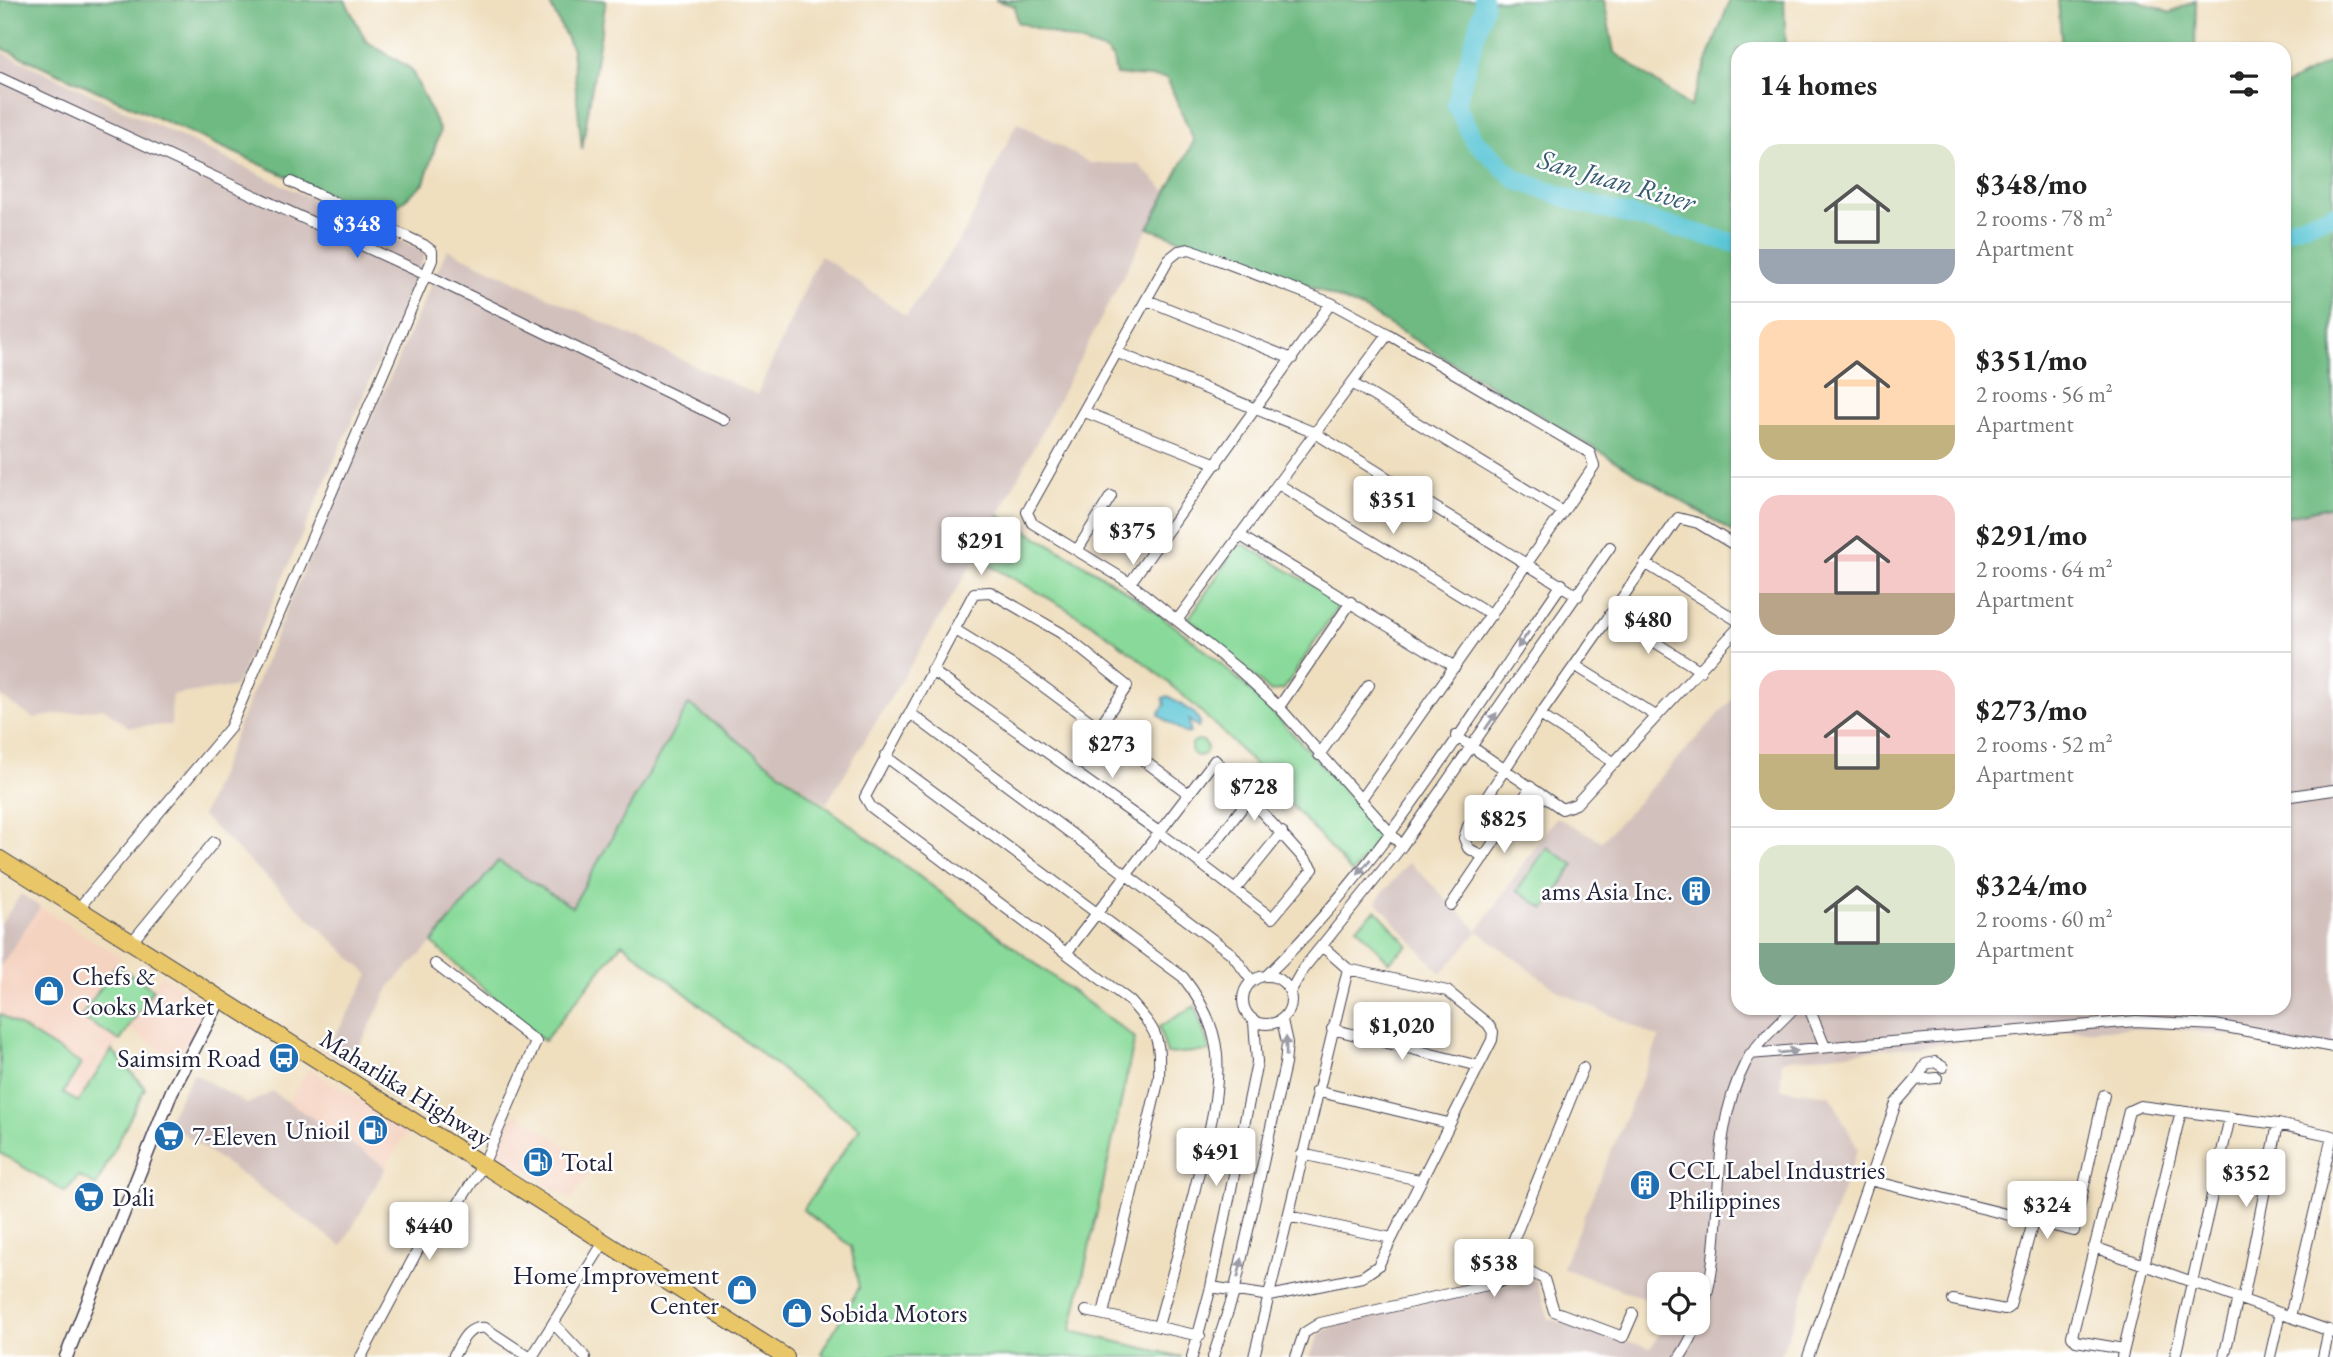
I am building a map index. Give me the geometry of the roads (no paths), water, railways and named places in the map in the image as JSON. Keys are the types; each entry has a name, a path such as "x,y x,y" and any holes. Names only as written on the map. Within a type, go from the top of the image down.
{"highway":[{"name":"Maharlika Highway","path":"0,859 786,1357"}],"street":[{"path":"0,78 425,274 724,420"},
{"path":"77,910 230,728 432,260 432,251 424,245 291,182"},
{"path":"1361,799 1594,466 1590,453 1331,303 1190,249 1168,259 1118,354 1027,512 1032,523 1130,583 1178,619 1279,707 1402,846"},
{"path":"1147,300 1292,359"},
{"path":"1130,583 1331,303"},
{"path":"1178,619 1388,334"},
{"path":"1118,354 1315,433 1529,562 1578,596"},
{"path":"1352,383 1563,512"},
{"path":"1085,412 1217,464"},
{"path":"1278,484 1492,615"},
{"path":"1077,549 1111,496"},
{"path":"1484,858 1468,848 1464,838 1468,826 1540,715 1678,518 1698,523 1731,543"},
{"path":"1240,535 1455,667"},
{"path":"1562,584 1391,832 1307,937 1266,976 1252,981 1243,994 1244,1010 1254,1021 1268,1025 1282,1020 1290,1007 1290,992 1322,946 1402,846 1610,547"},
{"path":"1645,563 1731,617"},
{"path":"1099,727 1127,686 1060,633 990,592 974,593 865,797 871,807 1130,1001 1160,1043 1159,1077 1103,1314"},
{"path":"1279,707 1351,602"},
{"path":"1610,614 1701,671"},
{"path":"954,629 1026,673 1189,794"},
{"path":"1456,736 1562,809 1576,804 1731,636"},
{"path":"1576,666 1656,716"},
{"path":"931,670 1159,832 1272,919 1313,869 1251,796 1215,760 1159,832 1068,952"},
{"path":"1319,755 1369,685"},
{"path":"910,713 1232,954 1252,981"},
{"path":"1540,715 1615,763"},
{"path":"886,756 1183,977 1199,997 1212,1029 1217,1055 1216,1095 1207,1140 1158,1326"},
{"path":"1451,905 1531,788"},
{"path":"2291,796 2333,790"},
{"path":"1200,863 1251,796"},
{"path":"1235,890 1282,832"},
{"path":"131,943 214,842"},
{"path":"1211,1287 1234,1293 1270,1296 1362,1277 1378,1266 1419,1180 1479,1066 1493,1032 1488,1024 1447,991 1348,969 1322,946"},
{"path":"361,1357 430,1227 445,1223 483,1165 536,1042 435,964"},
{"path":"1254,1357 1316,1091 1348,969"},
{"path":"1266,976 1281,980 1290,992"},
{"path":"66,1357 172,1091 220,999"},
{"path":"1680,1357 1694,1336 1714,1270 1724,1130 1737,1079 1750,1054 1787,1015"},
{"path":"1812,1015 1825,1048"},
{"path":"1213,1357 1234,1293 1285,1064 1287,1043 1282,1020"},
{"path":"1192,1357 1200,1336 1211,1287 1257,1062 1254,1021"},
{"path":"1750,1054 2136,1021 2215,1025 2333,1047"},
{"path":"1332,1029 1479,1066"},
{"path":"1808,1357 1896,1103 1926,1064 1935,1062 1943,1067"},
{"path":"1496,1283 1583,1069"},
{"path":"1916,1080 1937,1078"},
{"path":"1316,1091 1448,1123"},
{"path":"1869,1180 2074,1231 2104,1095"},
{"path":"2181,1111 2123,1353 2076,1341 2072,1336 2129,1111 2140,1106 2181,1111 2230,1117 2278,1124 2332,1136 2285,1315 2270,1357"},
{"path":"2175,1357 2230,1117"},
{"path":"2224,1357 2240,1299 2278,1124"},
{"path":"1302,1154 1419,1180"},
{"path":"1288,1216 1391,1238"},
{"path":"1953,1300 2005,1310 2010,1306 2033,1222"},
{"path":"453,1357 469,1331 476,1327 485,1328 530,1357 554,1324 604,1242"},
{"path":"2094,1247 2331,1331 2323,1357"},
{"path":"1296,1357 1304,1333 1320,1323 1496,1283 1531,1272 1544,1279 1554,1311 1623,1337 1633,1314"},
{"path":"1086,1311 1200,1336"},
{"path":"554,1324 585,1357"}],"water":[{"path":"1168,696 1195,714 1200,722 1198,727 1189,720 1190,733 1185,733 1160,716 1159,713 1165,705 1163,698"}],"waterway":[{"name":"San Juan River","path":"1483,0 1484,6 1456,104 1473,139 1517,180 1579,202 1731,242"},
{"name":"San Juan River","path":"2291,228 2333,215"}],"place":[{"name":"ams Asia Inc.","path":"1696,891"},
{"name":"Chefs & Cooks Market","path":"49,991"},
{"name":"Saimsim Road","path":"284,1058"},
{"name":"Unioil","path":"373,1130"},
{"name":"7-Eleven","path":"169,1136"},
{"name":"Total","path":"538,1162"},
{"name":"CCL Label Industries Philippines","path":"1645,1185"},
{"name":"Dali","path":"89,1197"},
{"name":"Home Improvement Center","path":"742,1290"},
{"name":"Sobida Motors","path":"797,1313"}]}
